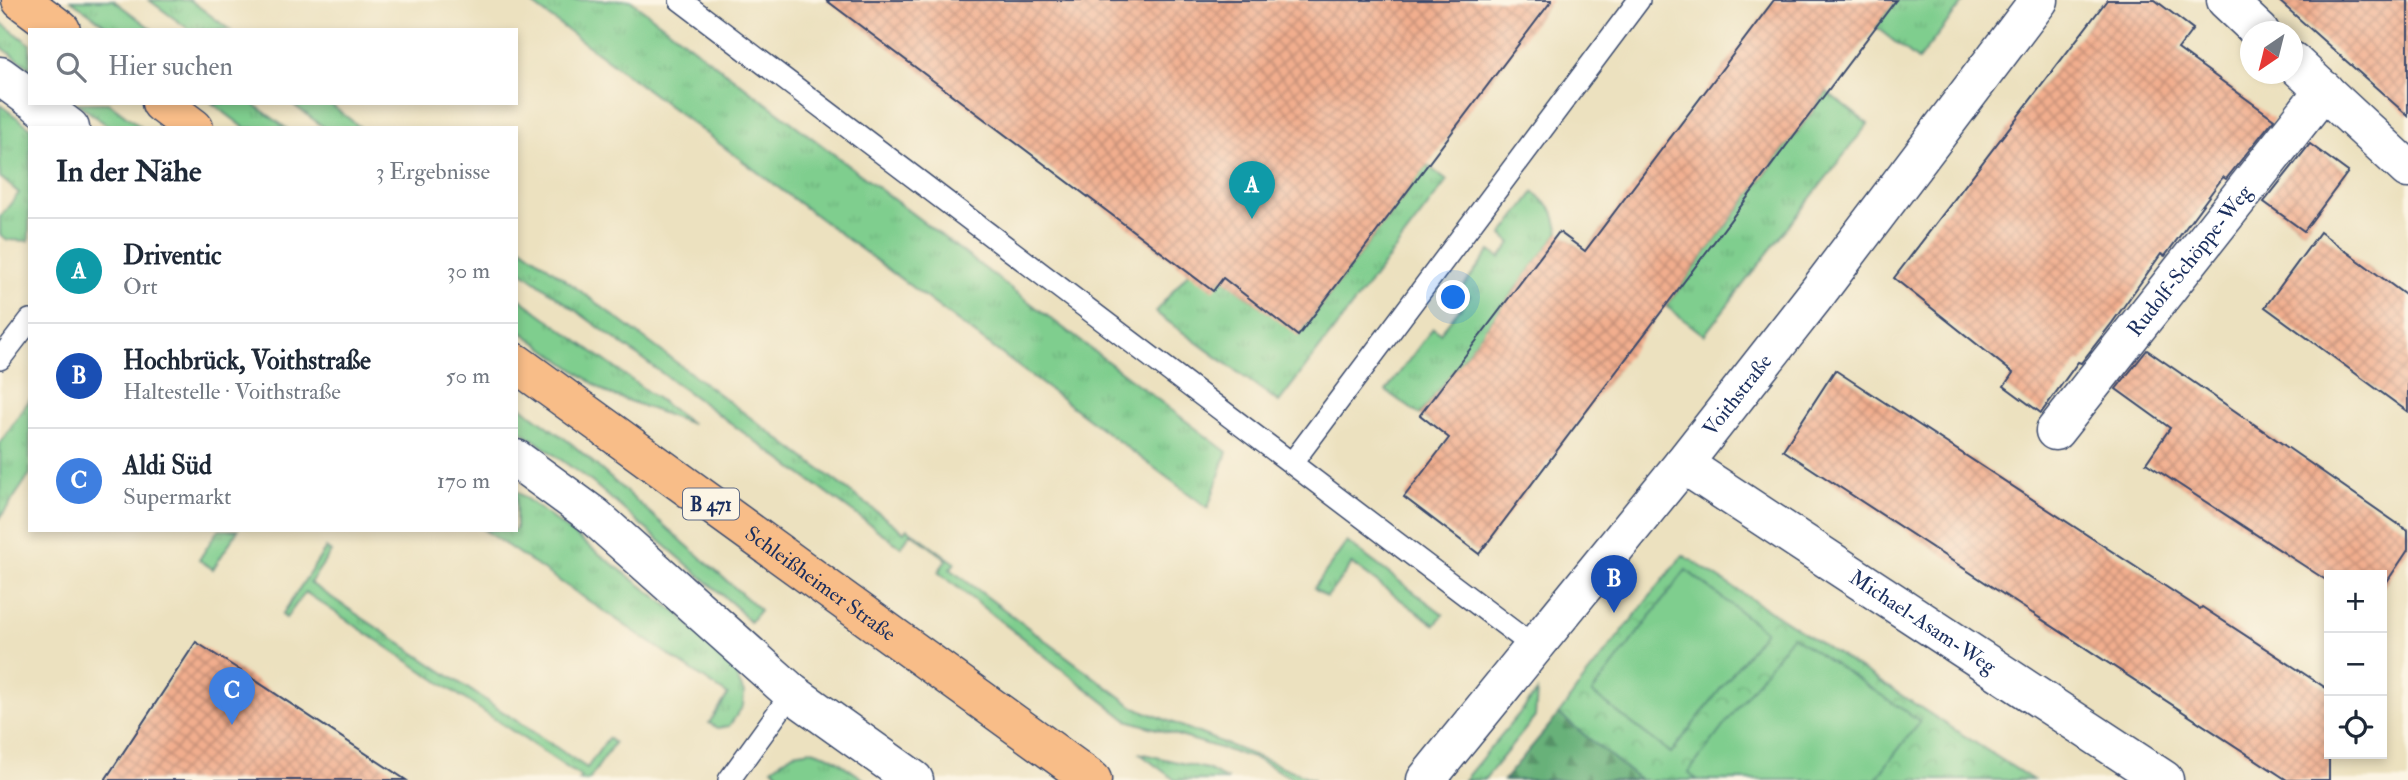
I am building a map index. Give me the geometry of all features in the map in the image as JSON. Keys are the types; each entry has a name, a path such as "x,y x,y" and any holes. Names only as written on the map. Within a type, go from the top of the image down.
{"main road":[{"path":"21,0 58,28"},
{"path":"164,105 191,126"},
{"name":"Schleißheimer Straße","path":"518,364 1092,780"}],"street":[{"name":"Voithstraße","path":"1426,780 1818,292 2039,0"},
{"path":"2226,0 2248,21"},
{"path":"2303,71 2408,169"},
{"path":"0,76 28,97"},
{"name":"Rudolf-Schöppe-Weg","path":"2055,431 2324,90"},
{"path":"40,105 67,126"},
{"path":"518,459 594,516 792,694 914,780"},
{"name":"Michael-Asam-Weg","path":"1682,464 2164,780"}],"lane":[{"path":"680,0 1534,647"},
{"path":"1292,463 1639,0"},
{"path":"0,359 28,323"},
{"path":"729,780 792,694"}],"green space":[{"path":"71,0 113,0 150,28 109,28"},
{"path":"149,0 190,0 227,28 187,28"},
{"path":"527,0 630,0 1227,452 1208,508"},
{"path":"1896,0 1965,0 1918,60 1876,27"},
{"path":"0,22 28,43 28,67 0,46"},
{"path":"1827,92 1868,124 1704,335 1666,306"},
{"path":"0,105 28,126 28,241 8,240 0,235 0,217 19,193 0,177"},
{"path":"80,105 112,105 139,126 108,126"},
{"path":"215,105 255,105 283,126 242,126"},
{"path":"294,105 332,105 358,126 322,126"},
{"path":"1427,165 1447,181 1279,402 1155,312 1189,272 1223,278 1299,335"},
{"path":"1534,192 1553,211 1559,232 1420,415 1386,391 1433,328 1440,333 1470,296 1461,290 1490,251 1500,258 1511,243 1502,235"},
{"path":"518,244 904,532 907,528 955,563 950,569 1134,707 1315,780 1296,780 1256,759 1127,720 938,572 947,559 911,533 901,547 518,268"},
{"path":"518,297 692,424 607,393 518,329"},
{"path":"28,402 28,477 0,518 0,443"},
{"path":"518,404 572,444 760,610 750,622 593,483 518,428"},
{"path":"518,493 680,615 735,673 744,693 743,706 729,726 718,728 709,723 728,695 487,532 518,532"},
{"path":"217,532 237,532 213,569 199,560"},
{"path":"1347,542 1443,614 1435,625 1352,564 1327,597 1314,588"},
{"path":"326,548 331,552 310,583 587,768 608,738 614,743 589,780 579,780 581,777 305,592 286,618 282,615"},
{"path":"1683,555 2033,780 1640,780 1559,714"},
{"path":"1686,570 1765,631 1671,753 1592,693"},
{"path":"1792,636 1920,721 1875,780 1698,780 1688,773"},
{"path":"1537,692 1535,717 1484,780 1464,780"},
{"path":"1559,714 1640,780 1504,780"},
{"path":"812,750 830,756 865,780 787,780 772,768 793,753"},
{"path":"1139,753 1207,769 1228,780 1175,780"}],"building":[{"path":"826,0 1552,0 1298,336 1223,278 1213,291"},
{"path":"1774,0 1896,0 1479,554 1404,497 1449,438 1420,415 1559,232 1585,251"},
{"path":"2107,0 2155,0 2193,29 2178,49 2274,119 2226,179 2223,177 2165,256 2161,254 2112,323 2081,363 2078,362 2041,413 2004,386 2013,373 1894,278"},
{"path":"2278,0 2408,0 2408,116 2303,21"},
{"path":"2310,144 2348,172 2304,231 2264,202"},
{"path":"2320,232 2408,297 2408,412 2265,307"},
{"path":"2147,350 2408,531 2408,550 2387,582 2387,570 2324,570 2324,579 2146,463 2170,428 2116,389"},
{"path":"1835,370 2200,609 2202,607 2324,687 2324,759 2329,759 2329,780 2287,780 1783,450"},
{"path":"196,642 238,669 406,780 105,780"}],"place":[{"name":"Driventic","path":"1252,219"},
{"name":"Hochbrück, Voithstraße","path":"1614,613"},
{"name":"Aldi Süd","path":"232,725"}]}
